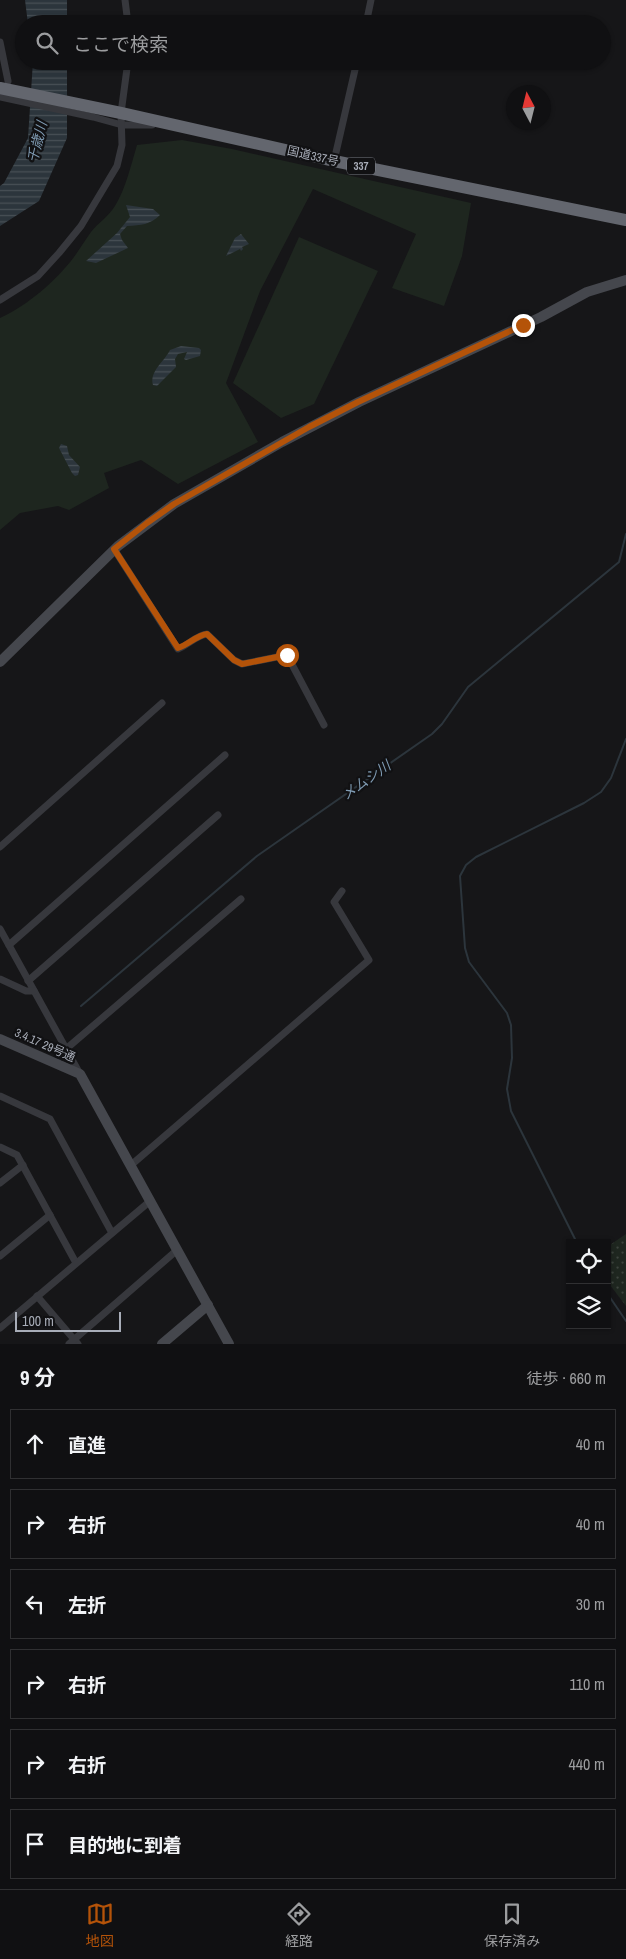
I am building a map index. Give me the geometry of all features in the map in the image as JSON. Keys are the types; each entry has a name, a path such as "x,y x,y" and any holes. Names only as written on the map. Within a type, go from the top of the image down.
{"highway":[{"name":"国道337号","path":"4,85 122,119 174,125 334,161 626,220"}],"street":[{"path":"126,0 127,15"},
{"path":"368,15 371,0"},
{"path":"0,42 4,85"},
{"path":"0,300 38,276 59,253 80,226 117,166 122,145 122,119 127,70"},
{"path":"334,161 355,70"},
{"path":"0,98 95,112"},
{"path":"0,662 114,549 174,504 309,427 358,402 541,316 587,292 626,280"},
{"path":"114,549 178,648 187,646 202,635 207,634 234,660 242,664 287,655 324,725"},
{"path":"0,847 162,702"},
{"path":"9,945 225,755"},
{"path":"28,981 218,815"},
{"path":"130,1166 369,960 334,902 342,891"},
{"path":"66,1049 241,899"},
{"path":"0,929 229,1344"},
{"path":"0,979 26,991 34,991"},
{"name":"3.4.17 29号通","path":"0,1039 80,1074"},
{"path":"0,1096 50,1119 112,1233"},
{"path":"0,1147 17,1155 76,1263"},
{"path":"0,1183 23,1165"},
{"path":"0,1328 149,1202"},
{"path":"0,1256 50,1214"},
{"path":"37,1296 74,1342 176,1251"},
{"path":"162,1344 208,1305"}],"shaded area":[{"path":"182,140 232,149 471,203 462,256 444,306 392,288 416,234 313,189 260,291 226,383 258,442 178,484 141,460 104,473 109,488 69,510 58,506 20,513 0,530 0,318 31,300 50,284 74,257 91,232 113,210 125,184 137,145"},
{"path":"299,237 378,271 314,404 281,418 233,383"},
{"path":"626,1234 626,1306 611,1286 611,1244"}],"water":[{"path":"25,0 67,0 67,15 27,15"},
{"name":"千歳川","path":"32,70 67,70 67,138 39,201 0,226 0,186 4,183 28,138"},
{"path":"126,205 153,209 160,215 149,223 127,226 120,234 128,248 96,263 86,261 117,233 130,217"},
{"path":"241,234 249,244 242,247 241,251 240,249 226,256 235,238"},
{"path":"181,346 199,348 201,350 200,356 186,360 184,359 187,352 178,354 175,359 176,367 157,386 153,385 153,375 158,366 170,350"},
{"path":"61,444 67,446 69,455 80,467 78,475 75,476 72,473 59,448"}],"waterway":[{"name":"メムシ川","path":"81,1006 257,856 432,734 442,724 468,687 619,562 626,534"},
{"path":"575,1239 511,1111 507,1089 512,1058 511,1025 507,1013 469,962 465,948 460,876 466,865 476,857 584,803 601,792 611,778 626,739"},
{"path":"611,1299 626,1321"}],"route":[{"path":"287,655 242,664 234,660 207,634 202,635 187,646 178,648 114,549 174,504 309,427 523,325"}]}
